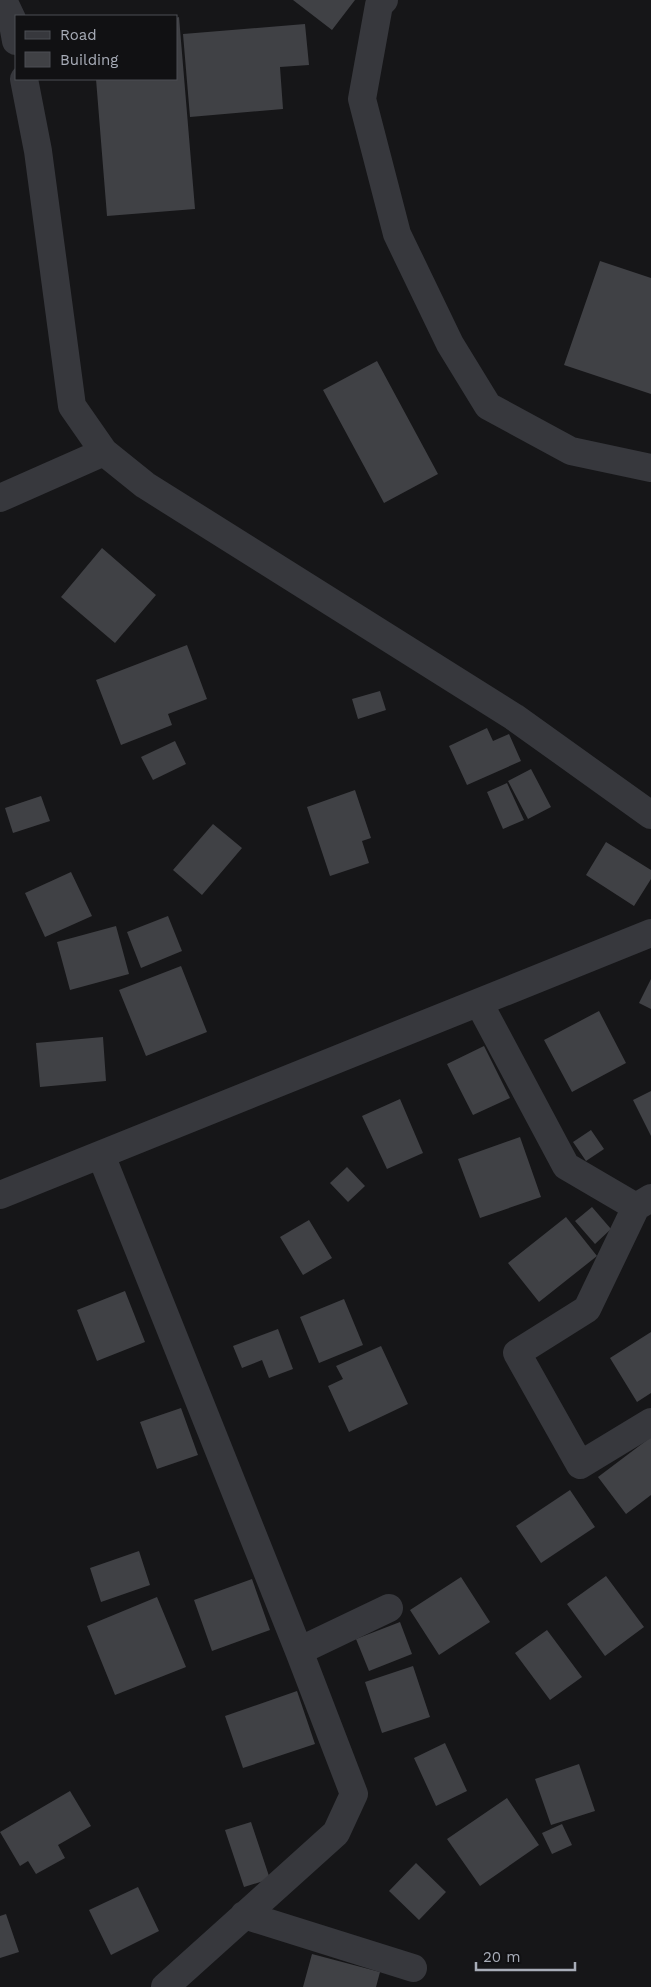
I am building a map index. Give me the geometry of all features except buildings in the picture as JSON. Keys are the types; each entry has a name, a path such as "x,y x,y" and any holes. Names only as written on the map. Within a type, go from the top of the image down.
{"street":[{"path":"3,0 12,19 15,36"},
{"path":"384,0 379,5 362,99 397,234 450,344 488,406 571,451 651,468"},
{"path":"24,80 38,151 72,406 104,452 145,485 514,717 651,815"},
{"path":"0,498 104,452"},
{"path":"0,1195 651,934"},
{"path":"479,1003 566,1166 644,1203 587,1309 517,1353 580,1465 651,1422"},
{"path":"101,1155 299,1651 354,1794 336,1833 165,1987"},
{"path":"299,1651 389,1608"},
{"path":"244,1915 413,1968"}]}
